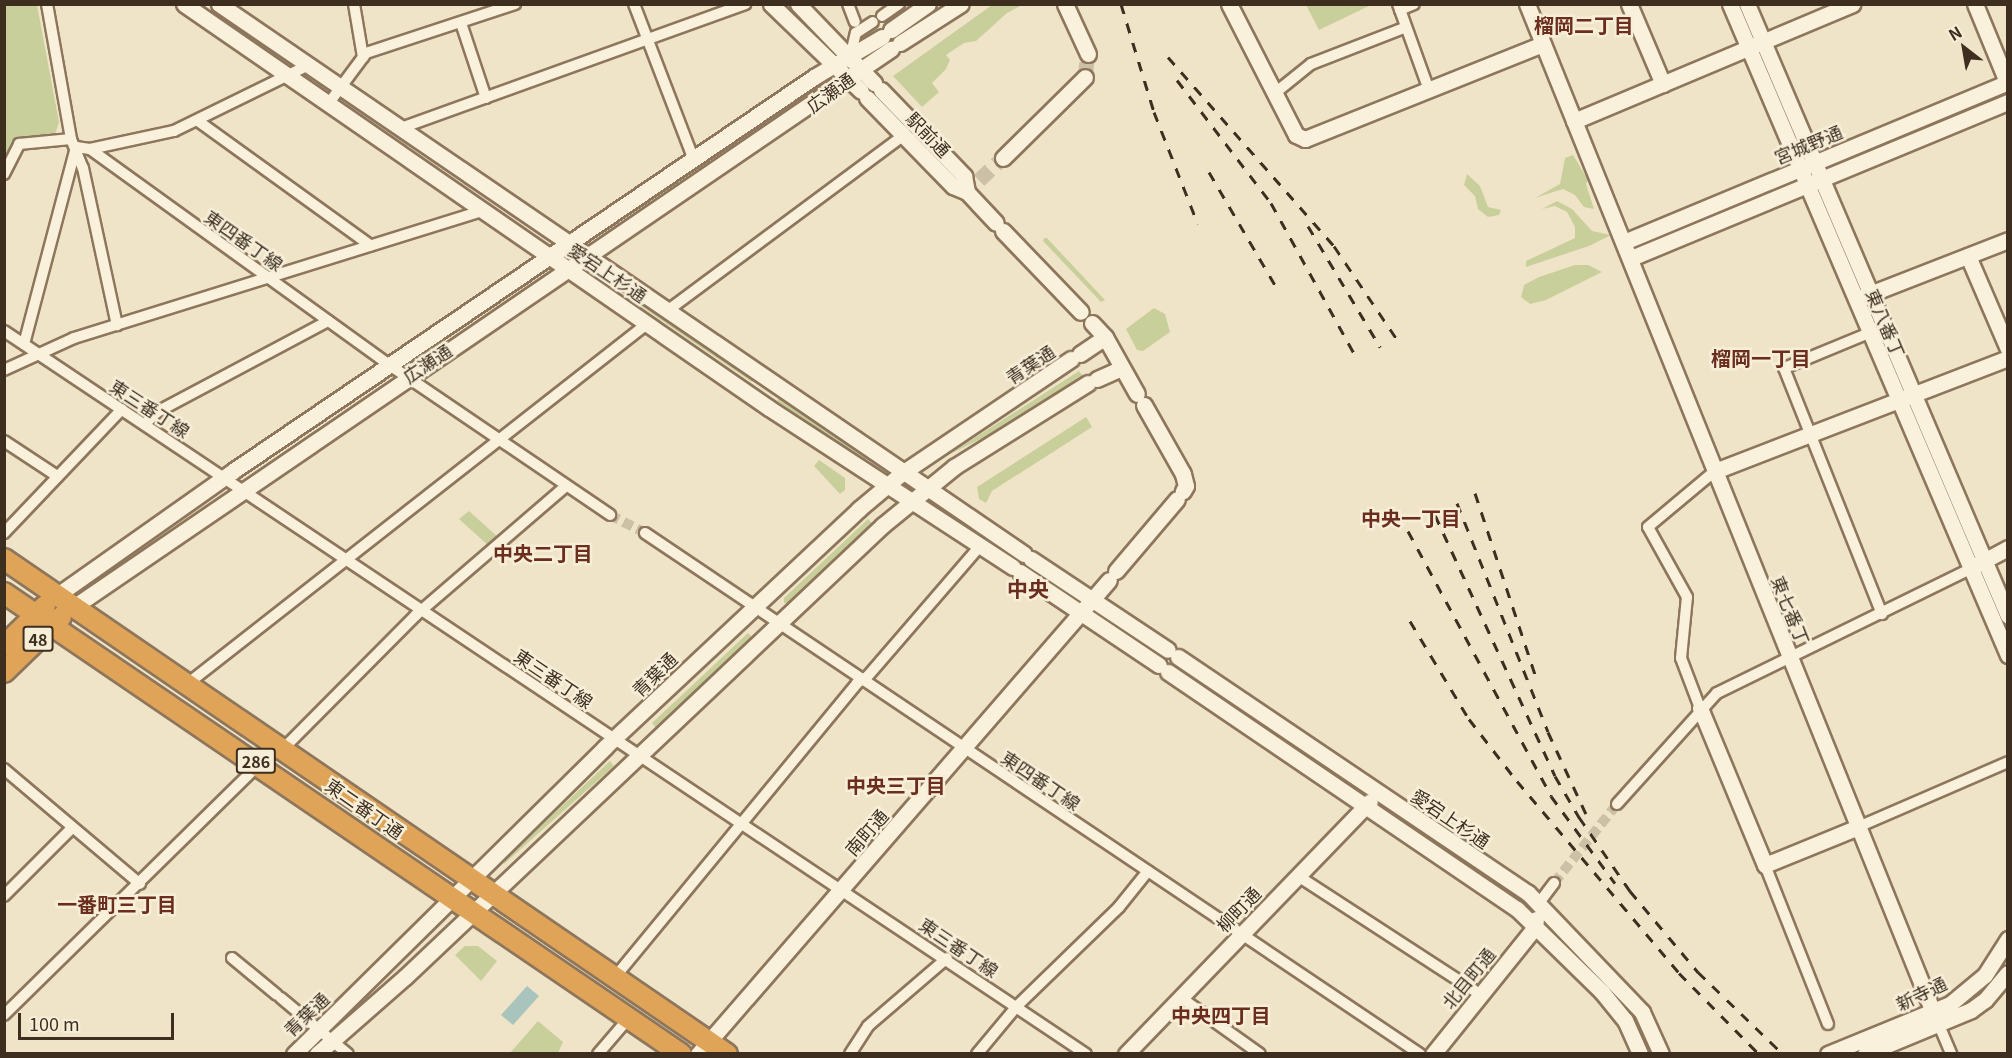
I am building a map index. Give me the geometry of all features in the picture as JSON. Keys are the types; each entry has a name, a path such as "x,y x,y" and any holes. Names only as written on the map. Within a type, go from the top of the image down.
{"highway":[{"name":"東二番丁通","path":"4,559 72,608 615,977 704,1047 727,1053"},
{"name":"東二番丁通","path":"4,593 260,764 472,912 681,1053"},
{"name":"48","path":"44,620 56,596"},
{"name":"広瀬通","path":"4,646 44,620 72,608"},
{"name":"広瀬通","path":"4,672 44,620"}],"street":[{"path":"47,4 74,143 117,325"},
{"name":"愛宕上杉通","path":"184,4 886,486 1082,613 1517,909 1614,1006 1625,1020 1640,1053"},
{"name":"愛宕上杉通","path":"219,4 902,473 1379,792 1539,903 1642,1012 1661,1053"},
{"path":"354,4 363,57"},
{"path":"329,103 363,57 515,4"},
{"path":"634,4 694,160"},
{"path":"400,128 649,42 745,4"},
{"name":"駅前通","path":"771,4 834,64 853,69"},
{"name":"駅前通","path":"798,4 853,69 877,86 964,176 967,192"},
{"path":"848,4 858,26 853,39 853,69"},
{"path":"858,26 877,19 899,4"},
{"path":"891,40 928,4"},
{"path":"891,40 961,4"},
{"path":"1065,4 1088,54"},
{"path":"1414,4 1399,7 1404,28 1429,90"},
{"path":"1230,5 1296,135 1305,139 1543,44 1527,4"},
{"path":"1629,4 1663,84"},
{"name":"東八番丁","path":"1730,4 1748,49 1814,181 1904,397 1970,569 2007,655"},
{"name":"東八番丁","path":"1747,4 1763,42 1807,166"},
{"path":"1574,121 1852,4"},
{"path":"1975,4 2007,82"},
{"path":"461,23 486,98"},
{"path":"1275,93 1311,64 1404,28"},
{"name":"広瀬通","path":"72,608 242,489 588,257 891,40"},
{"name":"東七番丁","path":"1543,44 1631,258 1789,659 1951,1053"},
{"name":"広瀬通","path":"56,596 224,477 834,64"},
{"path":"90,149 174,131 309,65"},
{"name":"駅前通","path":"853,69 864,95 953,186 967,192 1105,336 1183,474 1186,486 1179,495"},
{"path":"1003,158 1085,77"},
{"name":"宮城野通","path":"1624,242 2007,82"},
{"name":"宮城野通","path":"1631,258 2007,102"},
{"path":"198,121 371,246"},
{"path":"667,311 903,136"},
{"path":"24,344 74,143"},
{"name":"東四番丁線","path":"4,174 19,144 74,143 90,149 407,377"},
{"path":"967,192 979,180"},
{"path":"4,370 37,353 117,325 484,210"},
{"path":"1862,297 2007,240"},
{"path":"1968,256 2007,349"},
{"name":"東八番丁","path":"1862,297 1869,333 1904,397 2007,616"},
{"path":"145,424 157,412 328,321"},
{"path":"186,685 346,558 502,441 648,323"},
{"name":"東三番丁線","path":"4,331 947,958 1086,1053"},
{"path":"1869,333 1784,368 1882,614"},
{"name":"青葉通","path":"294,1053 614,738 886,486 1105,336"},
{"path":"1828,1024 1681,657 1687,597 1648,527 1715,471 2007,358"},
{"name":"青葉通","path":"317,1053 472,912 776,623 926,489 1092,381 1122,368"},
{"path":"407,377 610,515"},
{"path":"4,533 122,409"},
{"path":"4,441 57,476"},
{"path":"282,750 423,609 566,486"},
{"name":"南町通","path":"704,1047 965,749 1082,613 1179,495"},
{"name":"東四番丁線","path":"645,532 776,623 1240,935 1420,1053"},
{"path":"615,977 740,822 980,546"},
{"path":"1617,804 1700,708 1717,693 1882,614 2007,548"},
{"path":"1765,865 2007,762"},
{"path":"4,1015 140,885 260,764"},
{"path":"4,769 140,885"},
{"name":"柳町通","path":"1126,1053 1379,792"},
{"path":"4,896 72,828"},
{"path":"976,1053 1017,1006 1119,907 1148,871"},
{"path":"1298,876 1480,994"},
{"path":"1535,927 1539,903 1554,884"},
{"name":"北目町通","path":"1432,1053 1535,927"},
{"name":"新寺通","path":"1865,1053 1936,1018 1985,975 2007,939"},
{"path":"232,958 348,1053"},
{"path":"850,1053 868,1026 947,958"},
{"name":"新寺通","path":"1828,1053 1985,1000 2007,973"},
{"path":"1180,997 1260,1053"},
{"path":"598,1053 629,1018"}],"green space":[{"path":"1306,4 1373,4 1319,30 1306,5"},
{"path":"5,5 37,5 59,122 54,137 16,138 11,151 5,152"},
{"path":"992,5 1022,5 1007,13 976,41 964,43 946,55 950,60 946,69 932,83 939,92 922,107 893,76"},
{"path":"1573,155 1588,180 1586,184 1594,209 1584,207 1575,195 1563,189 1535,198 1560,184 1565,158"},
{"path":"1467,174 1480,186 1488,207 1501,210 1499,215 1488,217 1478,209 1475,196 1464,185"},
{"path":"1557,201 1572,209 1592,231 1611,235 1589,246 1526,267 1526,261 1575,238 1575,227 1567,212 1555,206 1542,209"},
{"path":"1047,238 1105,300 1101,302 1043,241"},
{"path":"1575,265 1588,265 1602,272 1546,300 1530,304 1521,297 1524,285 1539,277"},
{"path":"604,277 755,379 752,382 602,279"},
{"path":"1154,308 1165,314 1170,332 1143,351 1137,350 1126,329"},
{"path":"1079,371 1083,376 1001,429 948,455"},
{"path":"780,397 867,458 864,460 777,401"},
{"path":"1086,417 1092,427 992,491 986,503 979,499 977,487"},
{"path":"819,460 845,478 845,490 840,494 814,466"},
{"path":"469,511 499,538 490,547 459,519"},
{"path":"868,519 873,524 790,603 784,603 784,598"},
{"path":"748,633 752,637 656,728 652,723"},
{"path":"610,761 614,766 504,864 504,860"},
{"path":"465,946 478,946 497,961 481,981 455,955"},
{"path":"538,1021 563,1042 558,1053 510,1053"}],"water":[{"path":"527,986 539,996 513,1025 501,1015"}],"tunnel":[{"path":"1085,77 1088,54"},
{"path":"979,180 1003,158"},
{"path":"610,515 645,533"},
{"path":"1554,883 1617,804"}],"railway":[{"path":"1121,4 1154,112 1198,224"},
{"path":"1168,57 1334,246 1396,338"},
{"path":"1177,80 1271,203 1357,359"},
{"path":"1209,172 1278,290"},
{"path":"1308,226 1380,347"},
{"path":"1475,493 1535,674"},
{"path":"1457,503 1548,732 1587,816"},
{"path":"1435,515 1555,776 1579,817 1630,891 1698,972 1783,1054"},
{"path":"1408,531 1551,796 1615,883"},
{"path":"1410,621 1469,719 1517,781 1679,973 1759,1054"}],"district":[{"name":"榴岡二丁目","path":"1584,24"},
{"name":"榴岡一丁目","path":"1761,357"},
{"name":"中央一丁目","path":"1411,517"},
{"name":"中央二丁目","path":"543,552"},
{"name":"中央","path":"1028,588"},
{"name":"中央三丁目","path":"896,784"},
{"name":"一番町三丁目","path":"117,903"},
{"name":"中央四丁目","path":"1221,1014"}]}
